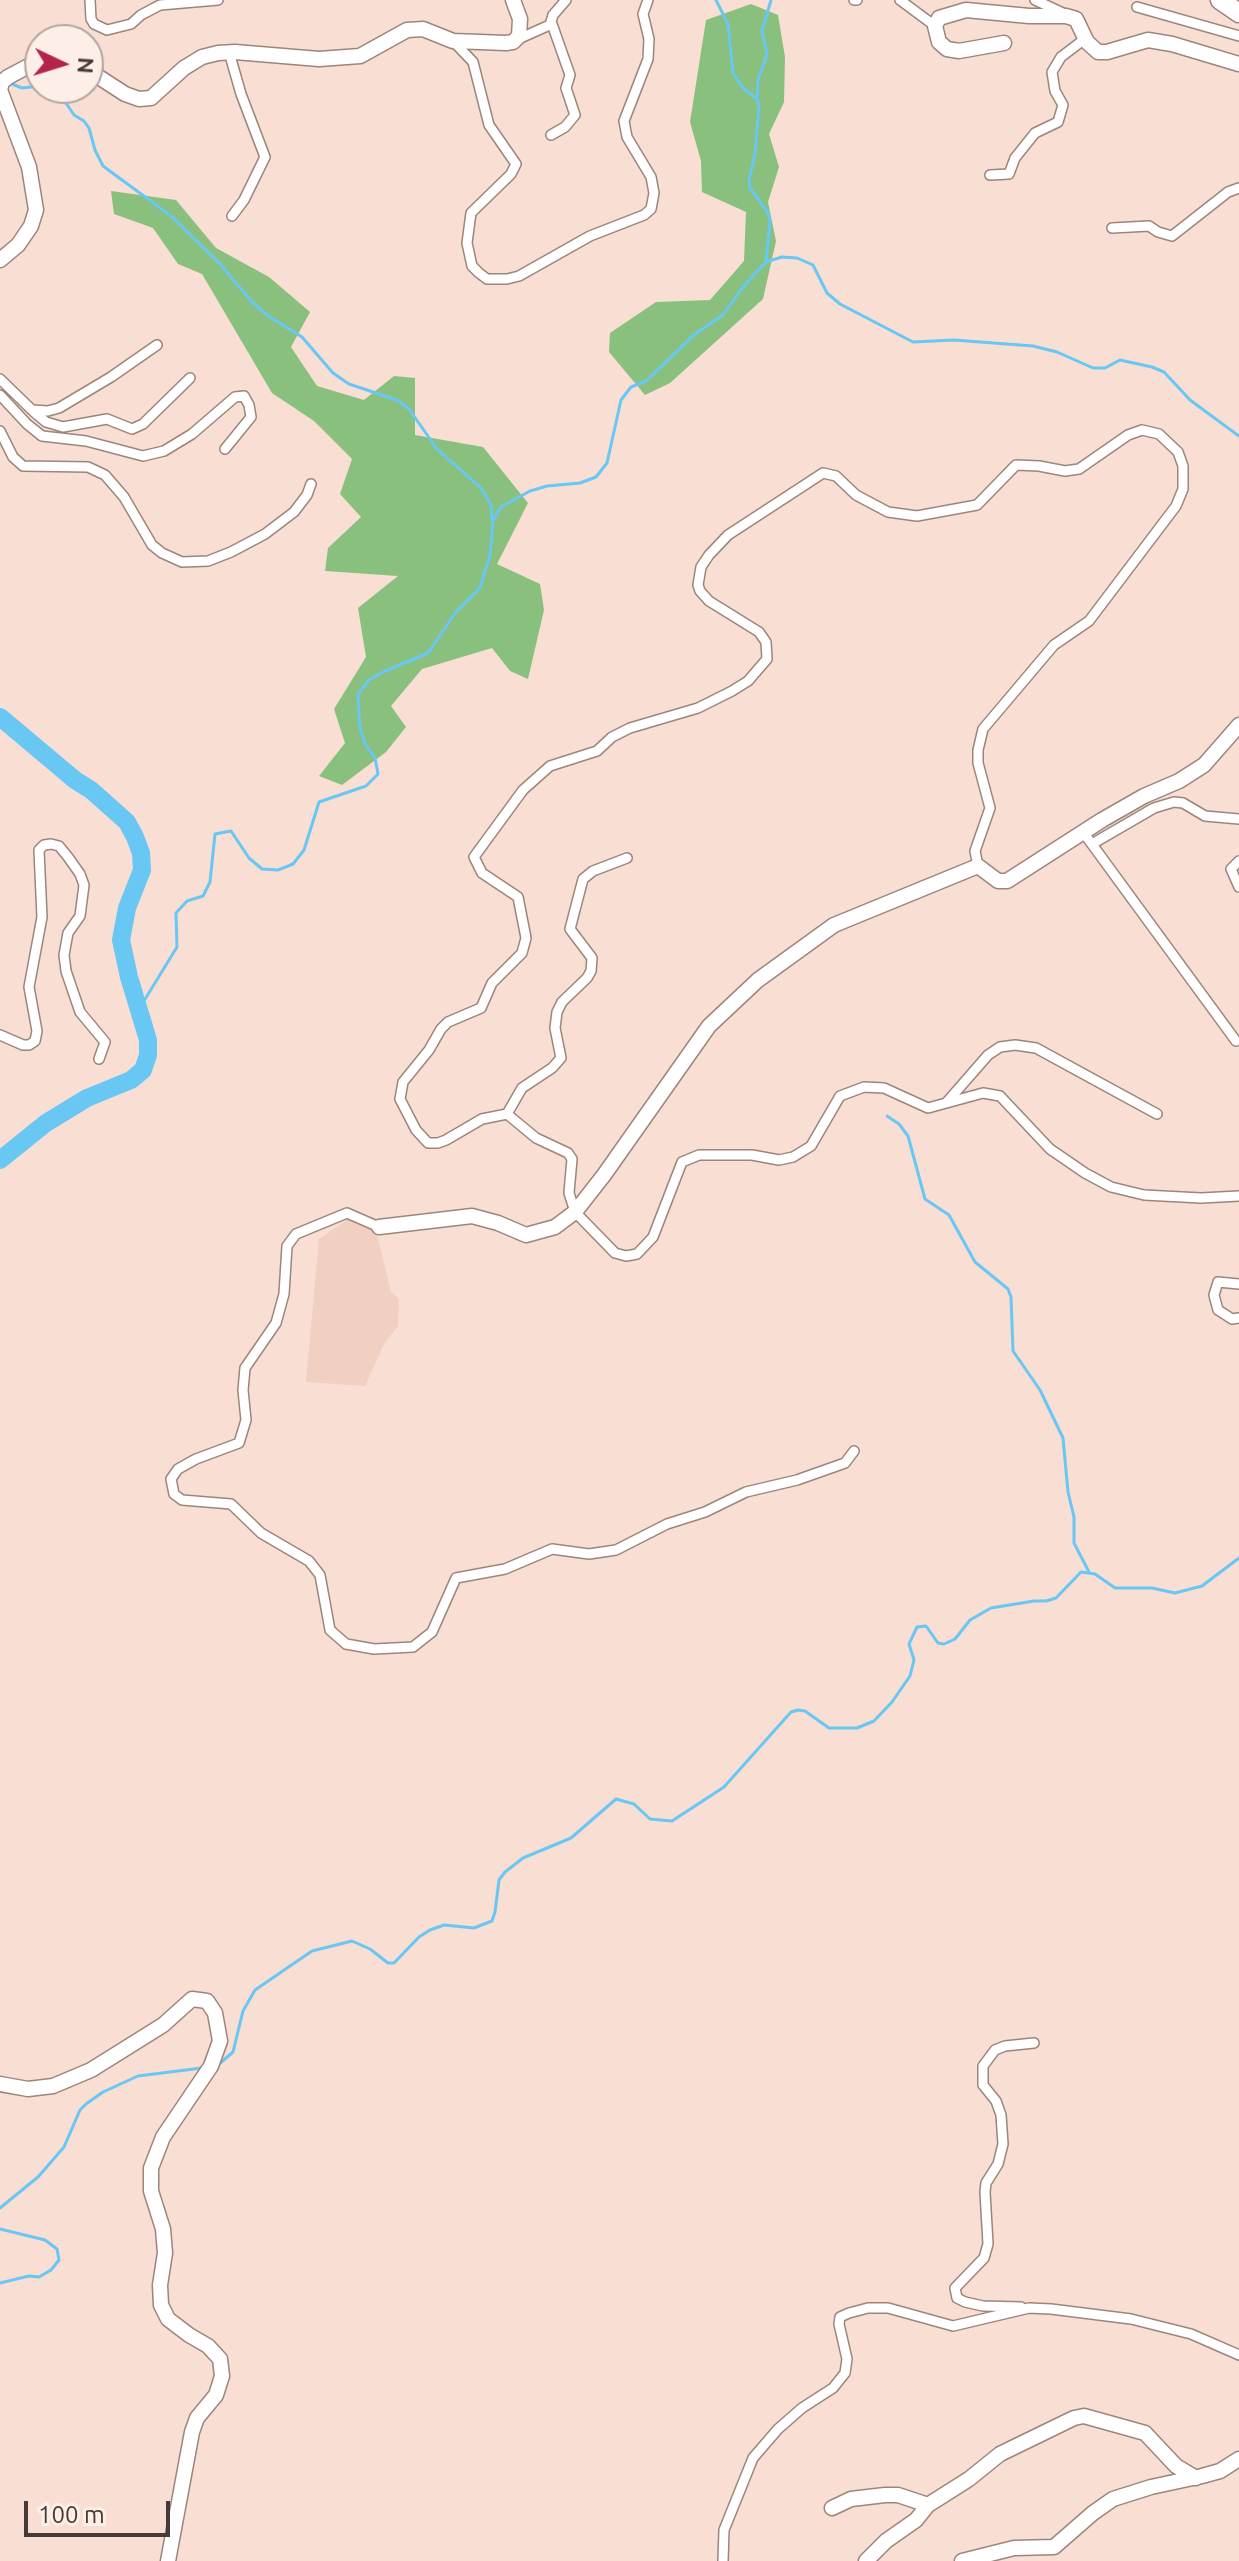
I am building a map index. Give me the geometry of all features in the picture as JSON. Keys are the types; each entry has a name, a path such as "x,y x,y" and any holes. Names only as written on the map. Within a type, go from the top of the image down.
{"highway":[{"path":"1220,0 1239,13"}],"main road":[{"path":"104,80 125,94 139,99 151,98 164,90 184,68 202,57 229,52 319,59 360,56 407,30 423,29 453,41 502,44 516,40 521,27 513,0"},
{"path":"1004,43 959,51 947,49 939,42 935,26 939,18 966,10 1072,17 1080,24 1091,47 1102,53 1148,40 1239,64"},
{"path":"0,260 24,236 36,210 29,167 0,90 2,82 24,68"},
{"path":"379,1227 472,1216 526,1235 555,1227 575,1212 604,1175 709,1026 758,980 834,925 978,866 998,881 1007,881 1087,838 1204,765 1239,725"},
{"path":"0,2084 28,2089 53,2086 91,2070 163,2025 192,1999 207,2001 215,2013 220,2041 211,2066 163,2137 151,2168 151,2191 163,2229 165,2253 160,2285 161,2305 168,2319 208,2346 220,2359 222,2376 216,2395 197,2418 192,2432 168,2561"},
{"path":"866,2561 886,2541 916,2520 928,2505 969,2479 1000,2454 1065,2420 1084,2416 1145,2433 1176,2466 1196,2478"},
{"path":"962,2561 1014,2548 1054,2547 1113,2499 1220,2471 1239,2459"},
{"path":"832,2508 851,2499 885,2495 898,2495 928,2505"}],"street":[{"path":"90,0 91,19 107,30 131,24 160,5 218,0"},
{"path":"516,40 550,25 553,15 566,0"},
{"path":"453,41 473,62 489,125 516,164 511,174 471,213 467,243 472,266 479,273 487,279 507,279 519,276 590,236 644,215 651,209 654,193 651,177 627,137 624,121 648,59 649,39 643,14 648,0"},
{"path":"900,0 935,26"},
{"path":"1035,0 1072,17"},
{"path":"1137,7 1239,36"},
{"path":"550,25 570,75 566,88 575,115 565,127 551,135"},
{"path":"990,175 1009,174 1015,158 1035,133 1058,122 1063,109 1053,83 1055,64 1086,38"},
{"path":"229,52 265,157 244,200 232,216"},
{"path":"1112,228 1149,226 1172,236 1224,194 1239,188"},
{"path":"32,410 59,408 157,345"},
{"path":"0,379 46,422 63,427 107,419 132,429 143,424 190,378"},
{"path":"0,395 42,436 86,441 143,456 164,451 192,434 235,397 244,396 251,417 225,449"},
{"path":"627,858 593,871 583,879 570,929 592,958 591,971 562,1002 557,1012 555,1028 561,1058 522,1088 507,1114 482,1119 446,1140 431,1144 422,1138 400,1099 403,1082 448,1022 481,1008 492,983 522,953 525,945 518,897 482,873 474,857 523,790 550,766 597,751 612,737 630,728 711,702 740,686 767,659 766,642 759,632 709,601 700,591 701,567 718,544 823,473 836,476 856,495 888,512 917,516 977,505 1016,465 1065,471 1079,469 1128,435 1142,430 1159,434 1178,452 1183,466 1183,489 1176,506 1089,621 1054,645 983,729 978,763 990,808 975,851 978,866"},
{"path":"0,431 13,457 23,466 88,467 105,475 124,497 152,545 171,559 182,562 208,561 265,534 294,512 311,484"},
{"path":"1236,1041 1087,838 1174,802 1183,803 1205,816 1239,819"},
{"path":"0,1035 23,1045 35,1041 37,1031 29,987 42,917 39,850 51,844 59,846 68,857 84,885 80,916 68,933 64,955 80,1012 105,1042 99,1059"},
{"path":"1239,861 1231,869 1239,887"},
{"path":"945,1105 988,1055 1000,1047 1015,1045 1036,1048 1157,1114"},
{"path":"507,1114 536,1138 570,1156 569,1193 575,1212 615,1253 626,1256 637,1254 653,1237 682,1162 690,1157 752,1155 779,1160 793,1157 811,1146 840,1096 864,1087 884,1088 928,1108 983,1093 1000,1096 1065,1160 1111,1187 1183,1198 1239,1196"},
{"path":"379,1227 347,1213 296,1234 287,1246 284,1294 279,1314 269,1335 245,1368 243,1390 246,1420 239,1443 196,1459 178,1469 171,1479 174,1494 182,1500 231,1504 261,1533 302,1555 316,1568 330,1630 346,1644 374,1649 413,1647 432,1632 456,1578 505,1569 552,1549 589,1554 616,1550 667,1524 705,1512 746,1492 797,1480 845,1463 854,1451"},
{"path":"1239,1284 1218,1282 1214,1295 1218,1310 1232,1319 1239,1318"},
{"path":"1034,2043 995,2050 983,2066 983,2085 996,2101 1001,2115 1003,2144 998,2164 986,2183 988,2244 984,2258 955,2288 957,2298 983,2306 1131,2319 1191,2334 1239,2355"},
{"path":"723,2561 724,2530 753,2458 778,2429 802,2408 833,2388 845,2373 847,2359 840,2317 868,2308 888,2308 953,2326 1029,2308"}],"shaded area":[{"path":"373,1219 391,1292 399,1299 398,1326 384,1344 365,1386 306,1382 319,1239 347,1220"}],"green space":[{"path":"751,4 778,15 785,57 784,102 769,134 779,167 768,202 776,241 763,299 670,383 645,395 609,352 610,333 656,302 710,300 744,261 746,212 702,192 701,161 690,122 706,20"},
{"path":"111,191 176,200 216,248 269,277 310,312 291,347 317,386 364,400 394,376 415,378 415,435 483,447 528,503 497,564 540,584 544,610 528,679 510,671 492,648 422,669 391,706 406,727 386,752 342,785 319,776 345,743 334,709 366,657 358,608 398,576 325,571 328,548 361,517 340,494 352,459 314,421 272,393 202,274 178,264 153,228 114,214"}],"waterway":[{"path":"716,0 728,24 733,73 743,88 757,99 759,107 755,154 749,180 750,188 768,213 770,221 766,262"},
{"path":"757,99 758,80 767,54 762,31 771,0"},
{"path":"7,82 24,88"},
{"path":"67,104 89,128 103,166 171,216 220,264 252,302 302,337 333,373 349,384 397,400 409,409 437,449 481,488 491,505 492,519"},
{"path":"139,1009 177,947 176,913 187,901 203,896 210,882 215,834 231,831 249,858 262,869 278,870 293,864 304,850 319,802 366,786 378,774 375,758 365,744 360,728 358,694 369,680 428,653 456,612 480,588 490,555 493,521 501,507 530,491 580,483 596,477 607,463 621,400 631,387 646,381 695,334 723,315 766,262 782,257 797,258 813,265 827,293 840,304 913,342 954,340 1033,346 1057,352 1093,368 1105,368 1120,360 1152,367 1164,372 1190,400 1239,436"},
{"path":"0,717 91,790 127,822 135,837 141,853 142,870 127,908 121,940 148,1040 148,1055 143,1070 131,1080 87,1098 46,1123 0,1160"},
{"path":"887,1116 899,1124 908,1136 925,1199 949,1215 975,1262 1008,1289 1013,1351 1040,1390 1063,1438 1068,1492 1074,1517 1074,1543 1089,1572"},
{"path":"218,2065 233,2052 243,2011 255,1990 312,1951 352,1941 370,1949 388,1963 394,1963 430,1930 444,1925 474,1928 492,1921 499,1880 505,1872 523,1858 571,1838 616,1799 634,1804 650,1819 672,1821 724,1787 791,1712 805,1711 829,1728 857,1728 874,1721 910,1676 914,1660 909,1644 917,1627 926,1626 938,1643 944,1644 955,1639 970,1620 991,1608 1056,1598 1081,1572 1095,1574 1115,1588 1152,1588 1175,1593 1202,1586 1239,1558"},
{"path":"0,2208 38,2177 64,2147 80,2110 103,2092 138,2076 202,2068"},
{"path":"0,2229 45,2240 57,2249 59,2260 51,2270 39,2277 29,2276 0,2283"}]}
